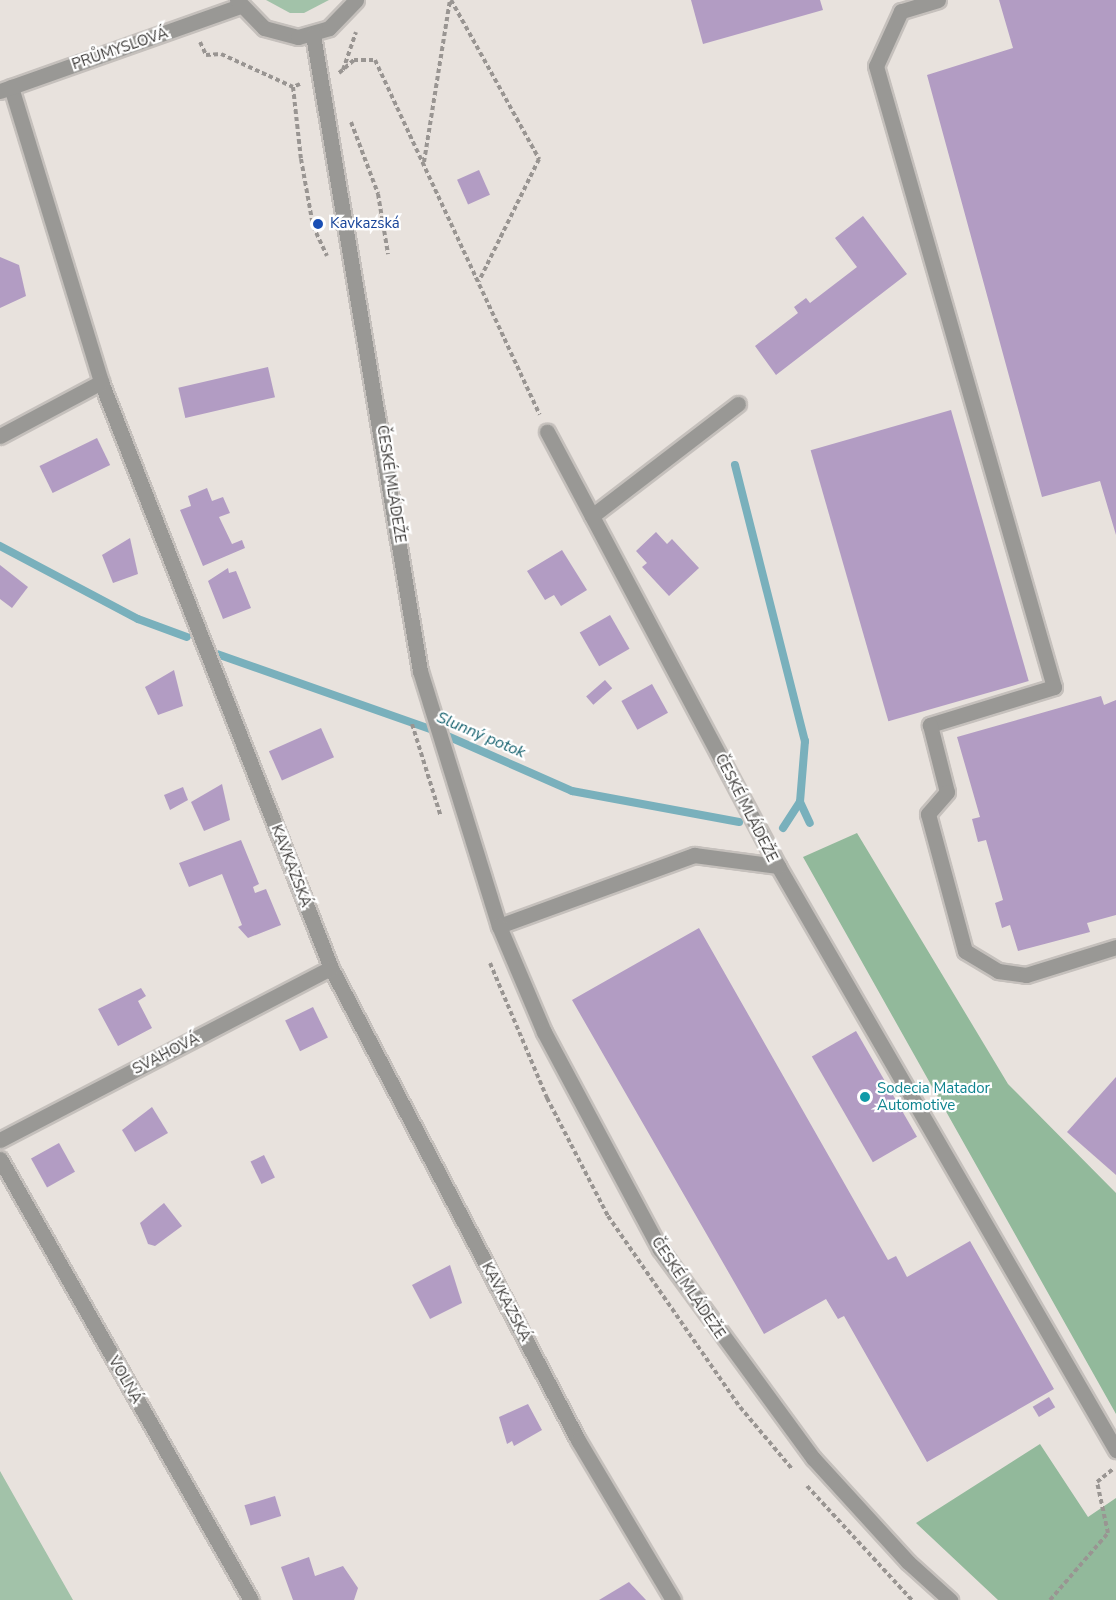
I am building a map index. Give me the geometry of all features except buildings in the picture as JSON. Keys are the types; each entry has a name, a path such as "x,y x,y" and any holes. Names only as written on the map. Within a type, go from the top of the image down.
{"street":[{"path":"239,3 277,34 313,35 343,18 356,0"},
{"path":"938,0 901,10 876,66 1054,687 930,725 947,792 928,814 965,951 998,971 1026,975 1116,947"},
{"name":"PRŮMYSLOVÁ","path":"5,89 191,25 239,3"},
{"name":"ČESKÉ MLÁDEŽE","path":"313,35 427,697 447,770 500,926 544,1032 660,1249 813,1458 908,1563 950,1600"},
{"name":"KAVKAZSKÁ","path":"5,89 101,382 331,968 578,1440 673,1600"},
{"path":"0,436 101,382"},
{"path":"592,516 738,404"},
{"name":"ČESKÉ MLÁDEŽE","path":"547,432 778,866"},
{"name":"ČESKÉ MLÁDEŽE","path":"500,926 694,855 778,866"},
{"path":"778,866 1116,1450"},
{"name":"SVAHOVÁ","path":"0,1140 331,968"},
{"name":"VOLNÁ","path":"0,1159 251,1600"}],"path":[{"path":"424,163 451,0"},
{"path":"451,0 539,159 478,282"},
{"path":"344,82 342,73 359,24"},
{"path":"191,25 206,55 221,54 293,87 320,77 342,73 354,60 375,60 547,432"},
{"path":"293,87 314,226 329,266"},
{"path":"349,112 378,195 388,254"},
{"path":"1050,1600 1108,1533 1097,1482 1116,1467"}],"green space":[{"path":"266,0 329,0 304,13 290,13"},
{"path":"857,833 1008,1084 1116,1193 1116,1414 803,857"},
{"path":"1040,1444 1088,1517 1116,1498 1116,1600 998,1600 916,1523"},
{"path":"0,1471 52,1563 73,1600 0,1600"}],"waterway":[{"path":"735,465 805,741 800,802"},
{"name":"Slunný potok","path":"0,546 138,619 187,637"},
{"name":"Slunný potok","path":"217,654 436,731 572,791 739,822"},
{"name":"Slunný potok","path":"783,828 800,802 810,823"}],"place":[{"name":"Kavkazská","path":"318,224"},
{"name":"Sodecia Matador Automotive","path":"865,1097"}]}
